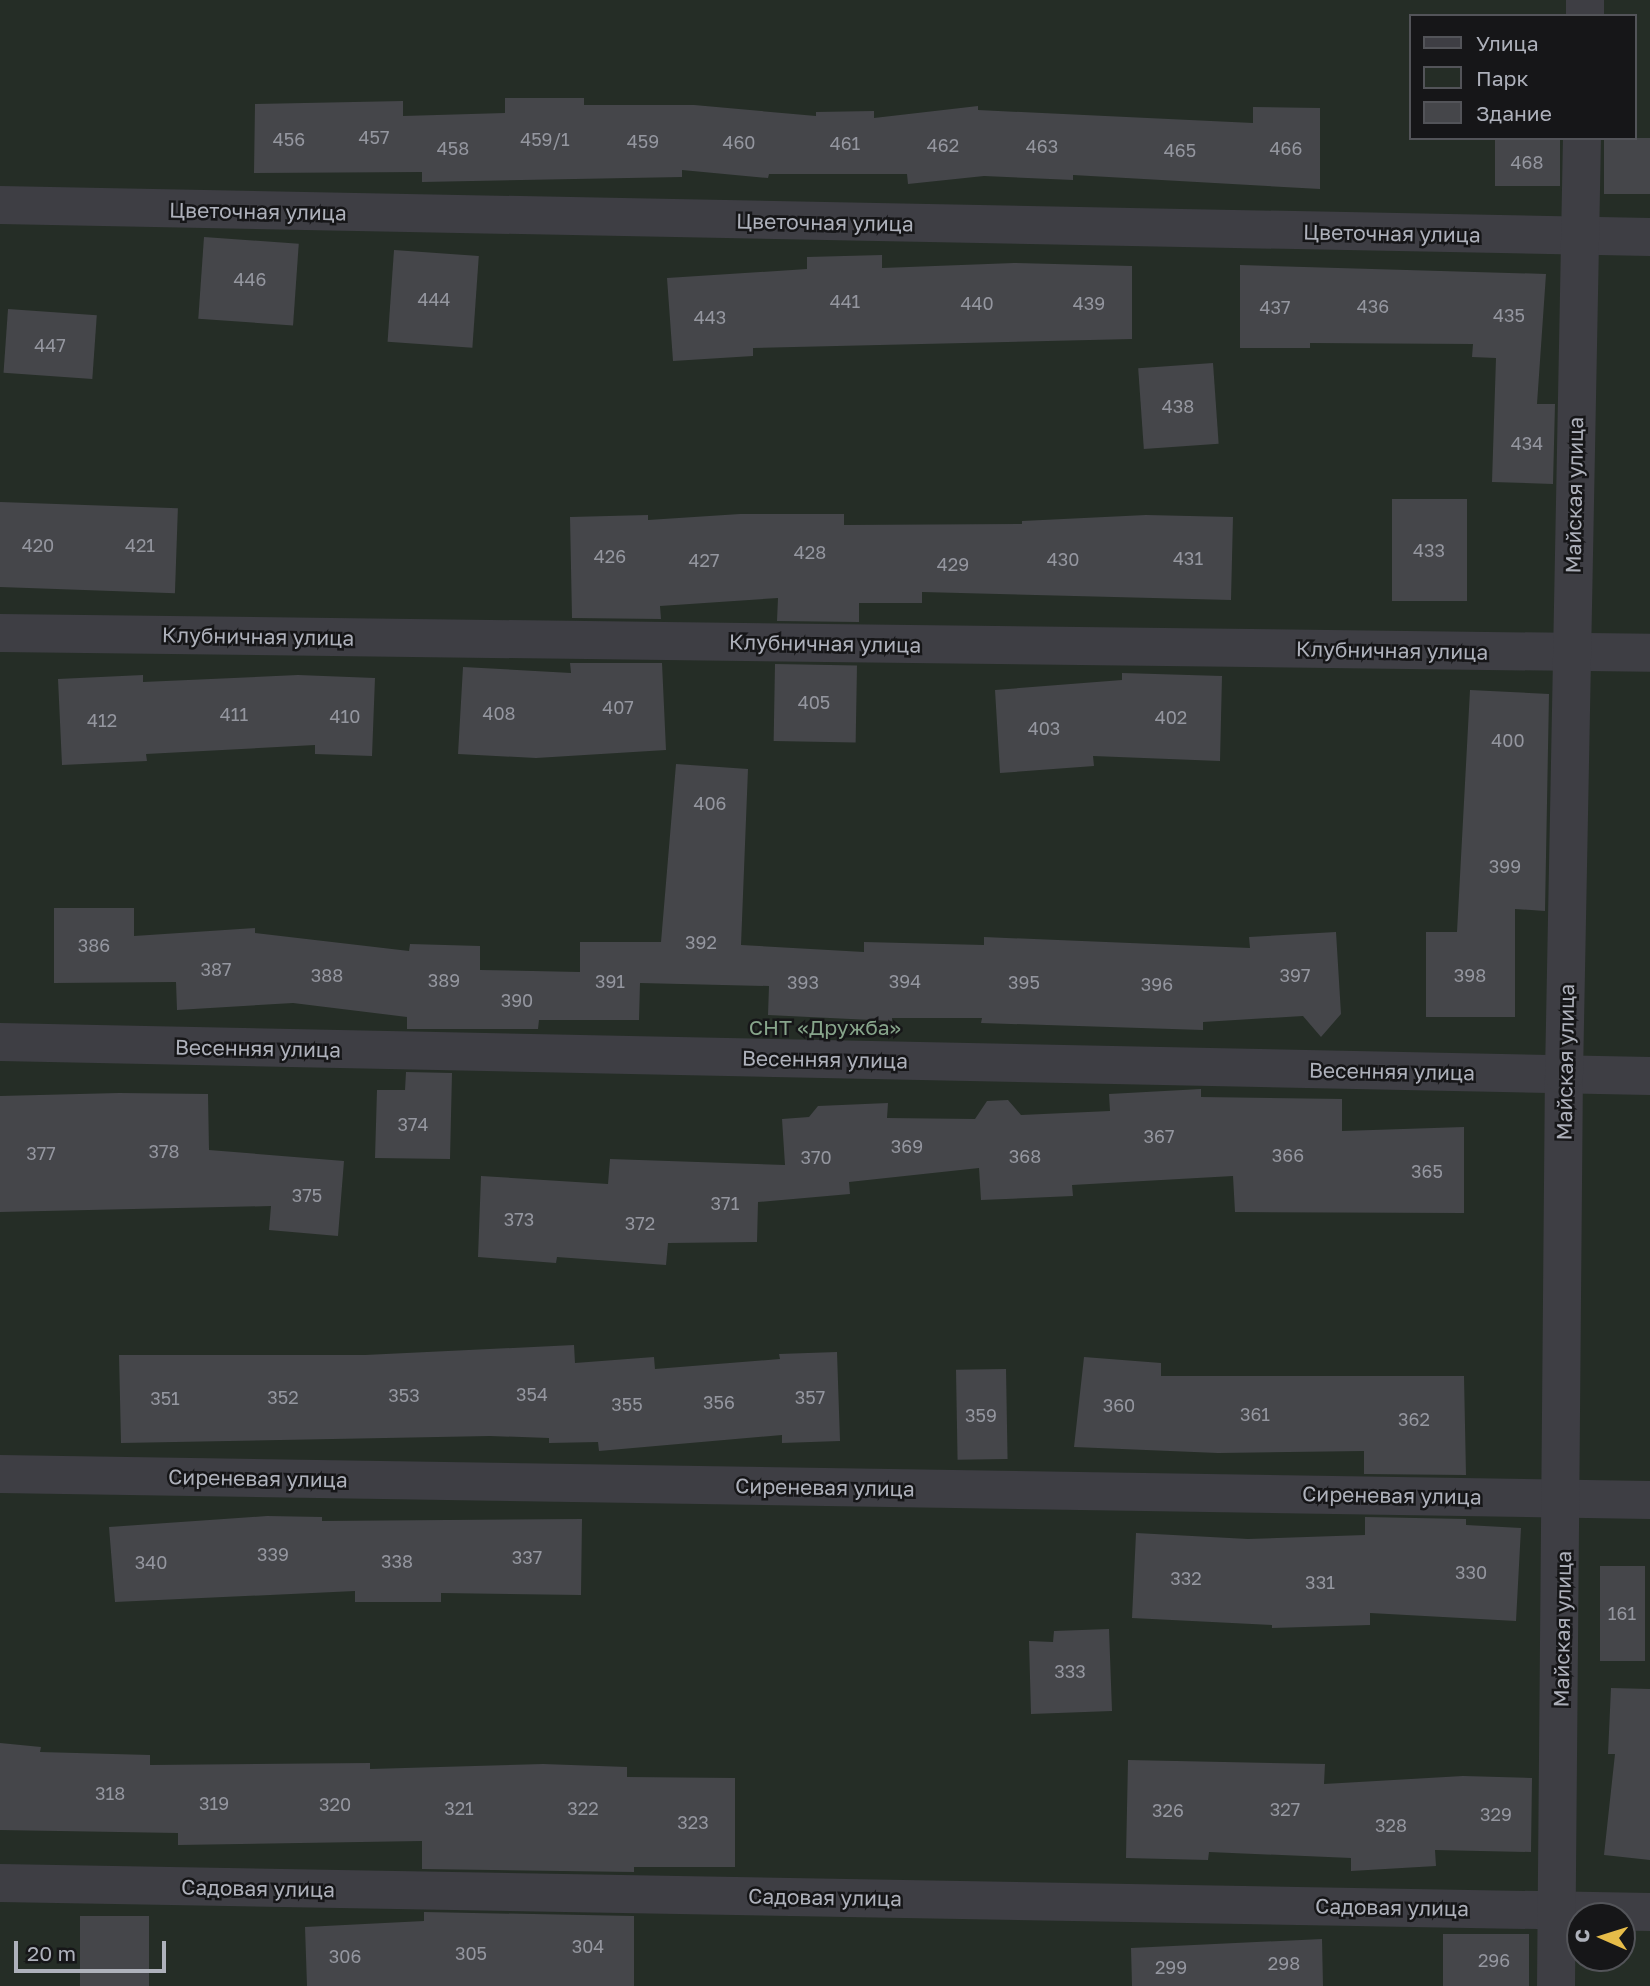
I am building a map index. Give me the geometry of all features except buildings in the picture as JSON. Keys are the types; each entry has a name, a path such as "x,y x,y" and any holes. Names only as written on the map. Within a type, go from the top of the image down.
{"street":[{"name":"Майская улица","path":"1556,1986 1564,1498 1564,1075 1582,140"},
{"name":"Цветочная улица","path":"0,205 1650,237"},
{"name":"Клубничная улица","path":"0,633 1650,653"},
{"name":"Весенняя улица","path":"0,1042 1650,1076"},
{"name":"Сиреневая улица","path":"0,1474 1650,1500"},
{"name":"Садовая улица","path":"0,1883 1650,1912"}],"green space":[{"name":"СНТ «Дружба»","path":"0,0 1650,0 1650,1986 0,1986"}]}
